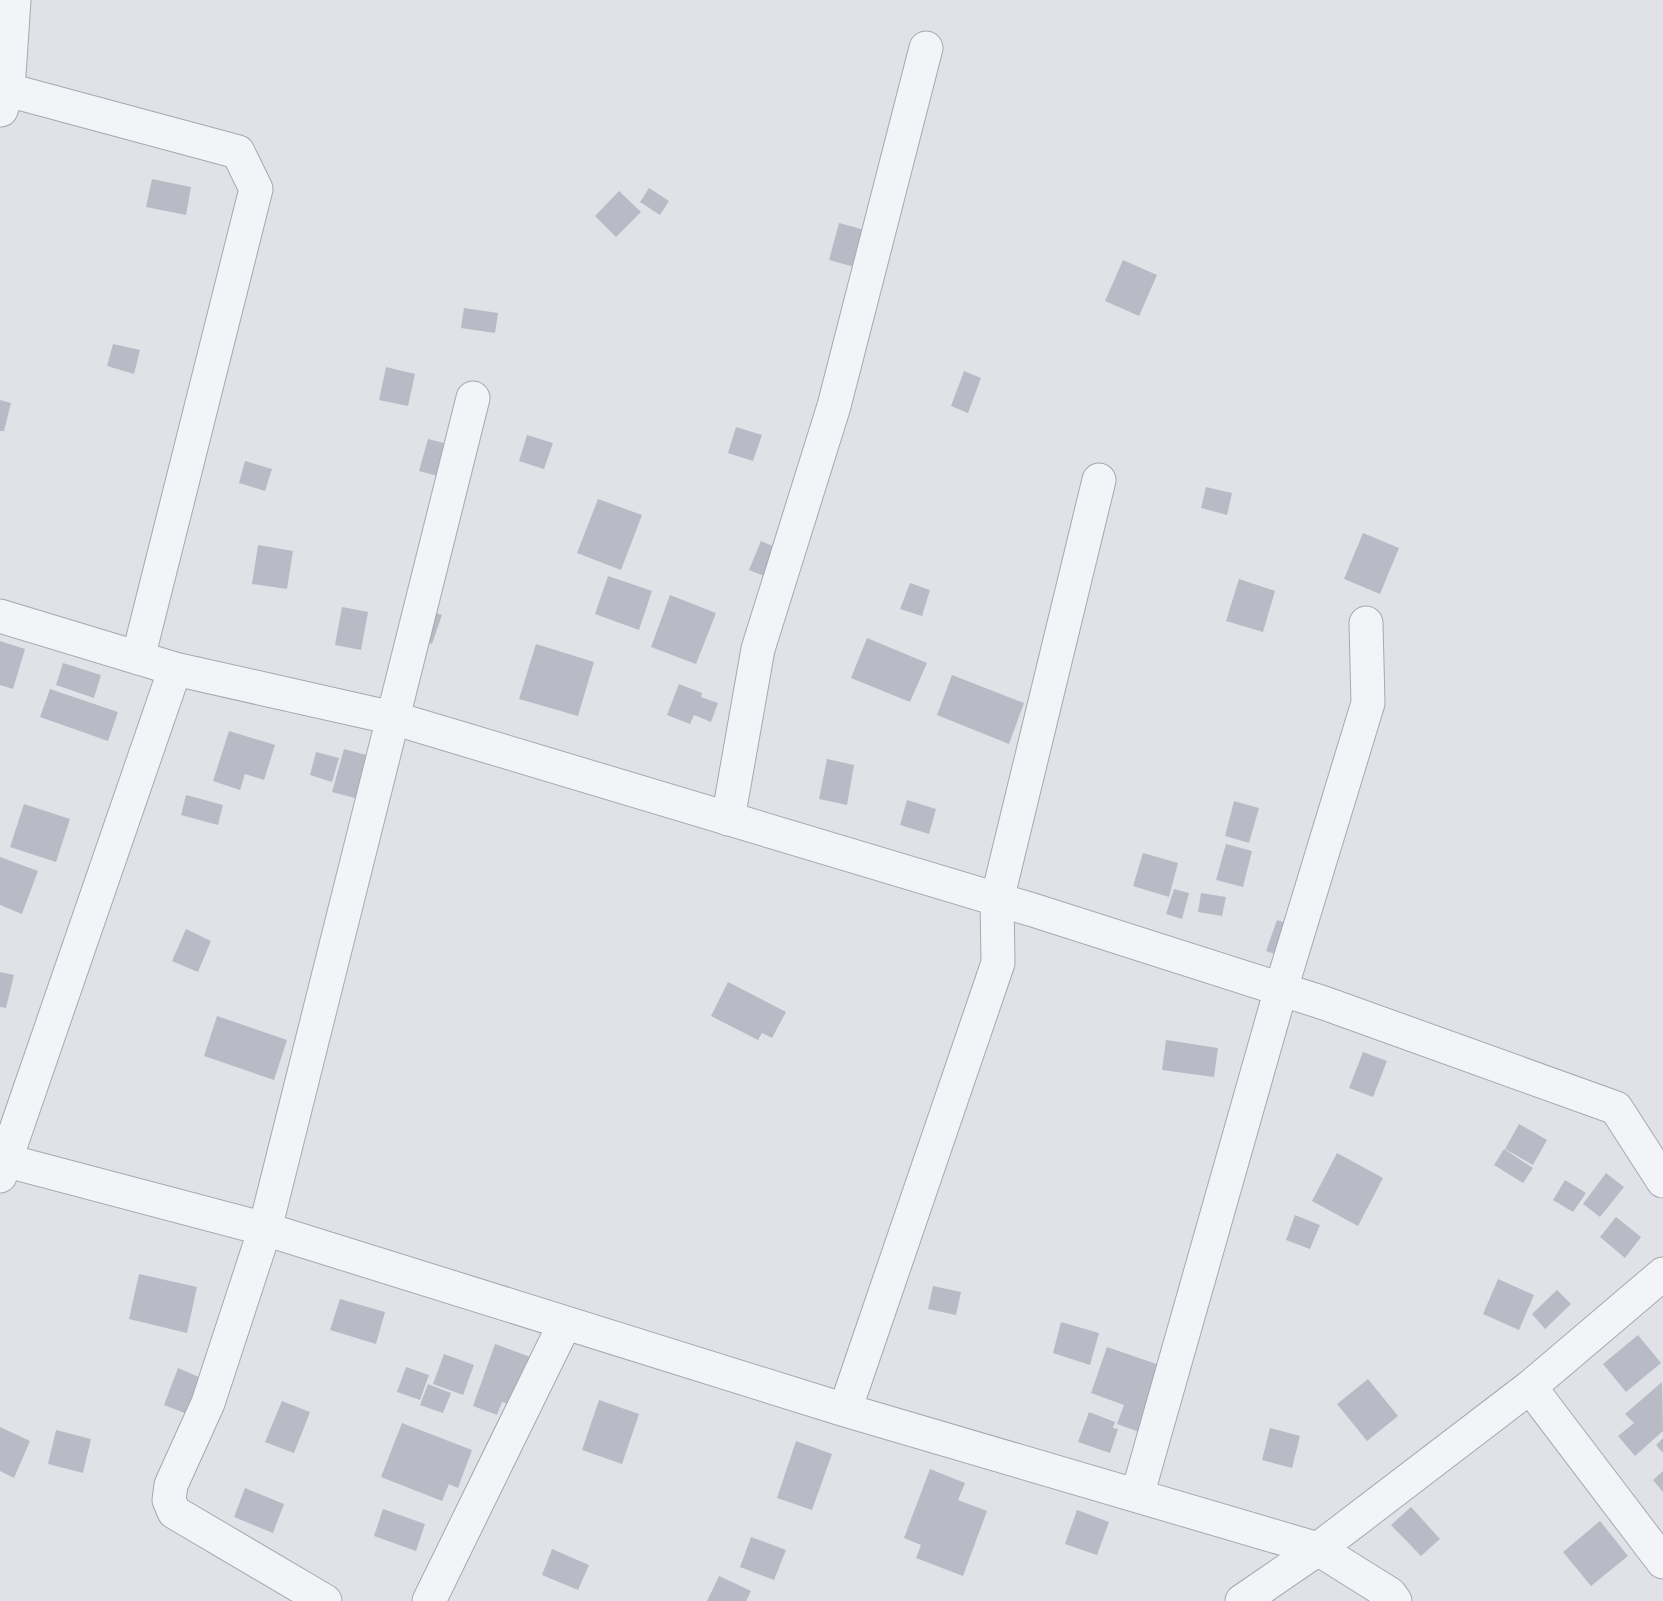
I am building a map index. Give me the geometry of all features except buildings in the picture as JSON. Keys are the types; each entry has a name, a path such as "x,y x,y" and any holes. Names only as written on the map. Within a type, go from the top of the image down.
{"street":[{"path":"14,0 4,101 238,152 256,189 138,658"},
{"path":"729,819 758,649 834,406 926,48"},
{"path":"325,1601 174,1512 169,1500 171,1485 208,1403 265,1229 473,398"},
{"path":"845,1410 998,963 997,900 1099,480"},
{"path":"0,616 175,669 393,718 997,900 1281,989 1616,1108 1663,1180"},
{"path":"1137,1496 1281,989 1368,703 1366,623"},
{"path":"175,669 2,1165 265,1229 845,1410 1318,1549 1390,1594 1395,1601"},
{"path":"1242,1601 1318,1549 1530,1387 1663,1274"},
{"path":"429,1601 565,1323"},
{"path":"1530,1387 1663,1562"}]}
